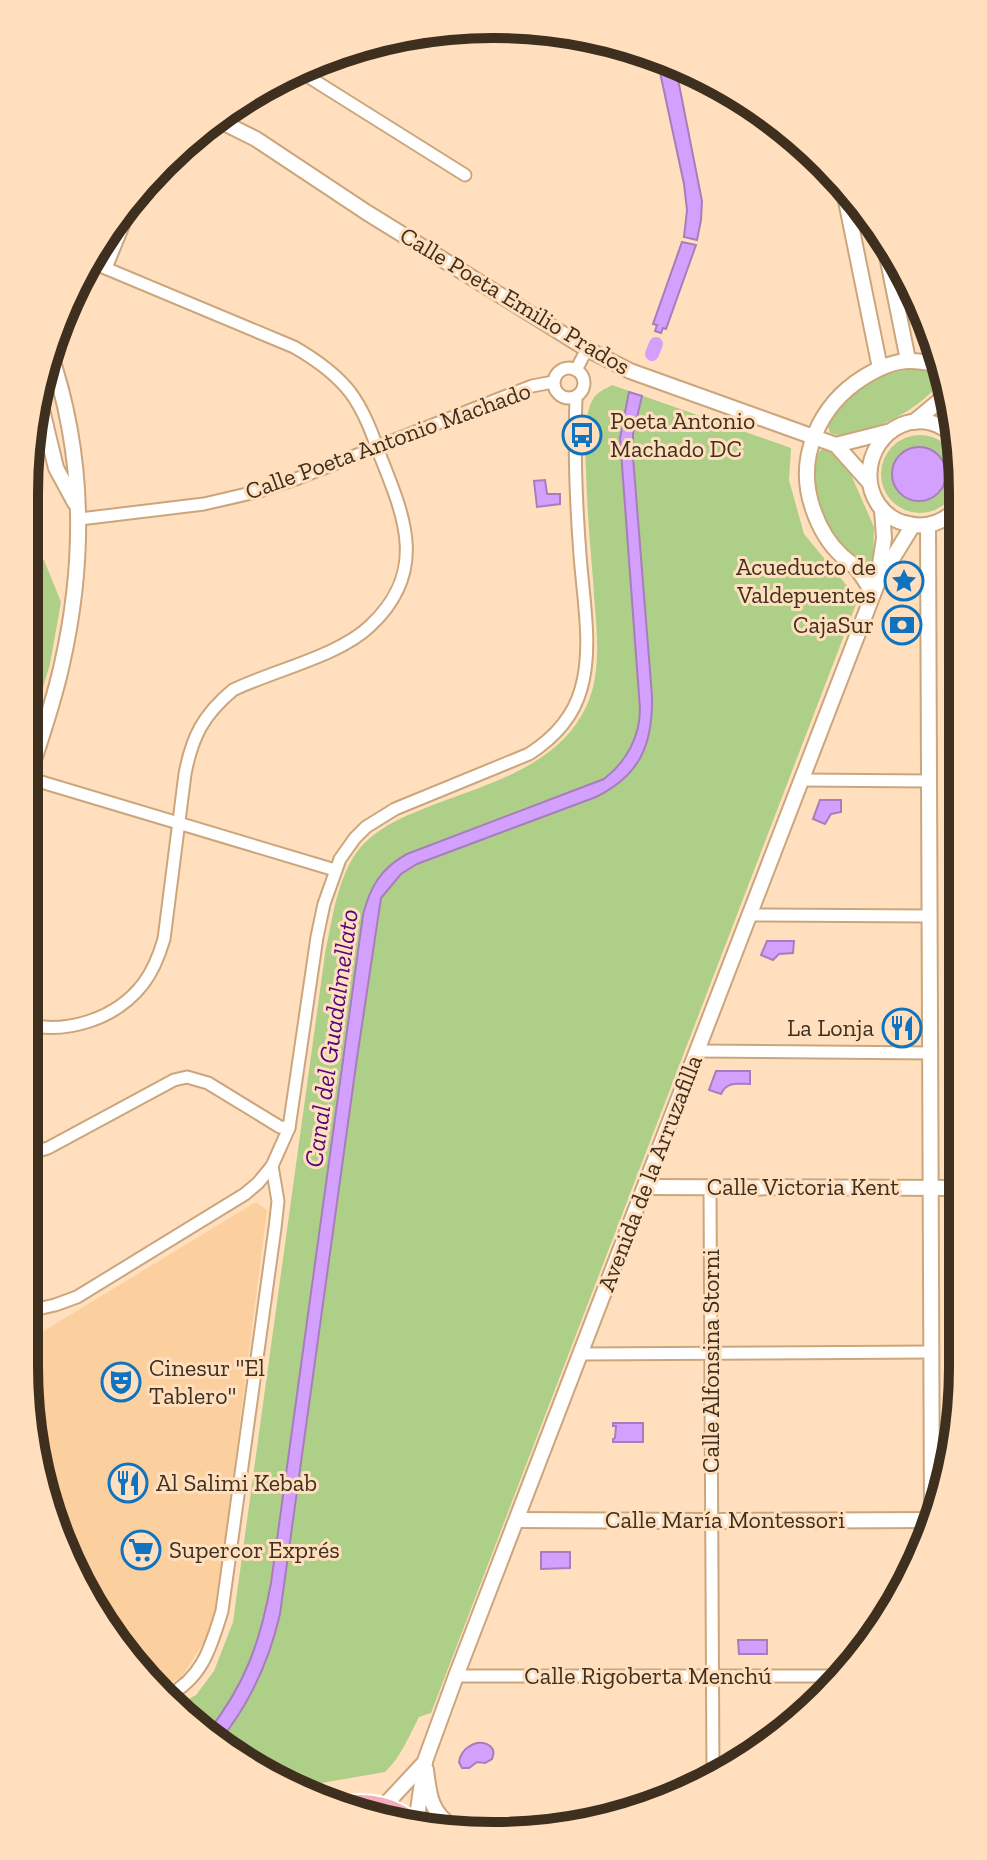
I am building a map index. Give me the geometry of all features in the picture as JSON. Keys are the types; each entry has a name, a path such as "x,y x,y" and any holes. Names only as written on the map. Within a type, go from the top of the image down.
{"highway":[{"path":"366,1803 394,1810"}],"main road":[{"name":"Calle Poeta Emilio Prados","path":"227,124 264,143 366,212 587,349 630,371 836,445"},
{"path":"847,207 880,368"},
{"path":"890,269 908,360"},
{"path":"875,589 825,535 812,508 807,467 813,436 840,395 859,380 880,368 908,360 929,363"},
{"path":"38,743 65,653 77,577 80,519 72,446 55,371"},
{"path":"914,422 939,401"},
{"path":"44,420 56,468 80,519"},
{"path":"944,428 931,423 914,422 891,431 873,453 869,482 873,497 882,509 898,521 921,525 940,522 949,516"},
{"path":"869,482 836,445 891,431"},
{"name":"Avenida de la Arruzafilla","path":"417,1815 425,1761 456,1676 875,589 884,538 882,509"},
{"path":"921,525 929,781 933,1485"},
{"name":"Avenida de la Arruzafilla","path":"875,589 921,525"},
{"name":"Calle Victoria Kent","path":"645,1187 949,1188"},
{"name":"Calle María Montessori","path":"517,1520 922,1521"},
{"path":"425,1761 431,1799 437,1814 443,1819"},
{"name":"Avenida de la Arruzafilla","path":"384,1806 425,1761"}],"street":[{"path":"309,77 465,175"},
{"path":"106,268 121,232"},
{"path":"38,1026 53,1028 87,1022 122,1004 141,986 155,965 164,939 189,754 195,734 207,716 233,690 354,640 371,626 387,606 400,584 406,560 407,538 403,515 377,447 360,408 336,377 294,347 99,265"},
{"path":"576,370 587,349"},
{"path":"563,369 576,370 584,381 583,390 576,397 566,399 555,390 553,382 556,374 563,369"},
{"name":"Calle Poeta Antonio Machado","path":"80,519 232,498 296,479 532,386 553,382"},
{"path":"38,1309 77,1297 258,1183 272,1166 289,1128 317,937 324,904 340,859 355,838 395,809 529,754 557,732 575,705 584,676 586,645 576,485 576,397"},
{"path":"801,780 929,781"},
{"path":"38,786 179,823 335,870"},
{"path":"750,915 930,916"},
{"path":"697,1051 930,1053"},
{"path":"38,1151 174,1080 187,1077 208,1083 280,1127 289,1128"},
{"path":"174,1692 196,1674 213,1640 222,1611 277,1215 278,1201 272,1166"},
{"name":"Calle Alfonsina Storni","path":"710,1187 713,1765"},
{"path":"580,1354 932,1352"},
{"name":"Calle Rigoberta Menchú","path":"456,1676 828,1676"}],"shaded area":[{"path":"659,70 678,77 702,201 697,240 684,237 687,210"},
{"path":"682,242 696,245 666,329 663,328 661,333 655,331 657,325 653,324"},
{"path":"629,392 642,396 633,434 633,457 652,696 646,744 641,757 623,779 596,797 417,864 401,874 381,898 280,1614 256,1682 225,1734 213,1725 249,1662 262,1625 271,1583 363,915 378,879 398,859 604,779 625,757 634,739 640,709 620,438"},
{"path":"919,447 938,455 946,474 938,493 919,501 900,493 892,474 900,455"},
{"path":"545,480 547,494 560,494 560,504 537,507 534,481"},
{"path":"820,800 841,800 841,812 831,814 825,824 813,819"},
{"path":"767,941 794,941 793,953 779,954 773,960 761,955"},
{"path":"716,1071 750,1071 750,1084 729,1085 721,1094 709,1090"},
{"path":"256,1202 267,1210 214,1626 181,1678 166,1684 132,1644 99,1594 73,1541 54,1484 42,1426 38,1334"},
{"path":"613,1423 643,1423 643,1442 613,1442 616,1426"},
{"path":"541,1552 570,1552 570,1568 541,1569"},
{"path":"738,1640 767,1640 767,1654 739,1654"},
{"path":"477,1743 490,1746 492,1759 462,1768 459,1762 463,1752"}],"green space":[{"path":"931,369 936,387 912,408 889,421 851,434 830,433 828,425 857,391 867,383 906,370"},
{"path":"612,385 791,448 789,480 804,534 858,599 431,1713 419,1717 400,1753 385,1772 313,1784 240,1745 185,1701 196,1695 214,1671 233,1622 325,954 339,891 348,867 368,840 404,817 493,782 538,760 574,727 587,705 595,675 597,643 587,498 586,424 590,406 599,393"},
{"path":"912,435 928,435 946,444 949,501 928,513 912,513 898,507 887,496 881,482 881,466 887,452 898,441"},
{"path":"821,450 828,450 848,468 874,527 873,560 868,572 829,529 816,500 815,463"},
{"path":"38,559 44,560 61,602 50,664 38,704"}],"waterway":[{"name":"Canal del Guadalmellato","path":"652,354 656,344"}],"place":[{"name":"Poeta Antonio Machado DC","path":"582,435"},
{"name":"Acueducto de Valdepuentes","path":"904,581"},
{"name":"CajaSur","path":"902,625"},
{"name":"La Lonja","path":"902,1028"},
{"name":"Cinesur \"El Tablero\"","path":"121,1382"},
{"name":"Al Salimi Kebab","path":"128,1483"},
{"name":"Supercor Exprés","path":"141,1550"}]}
